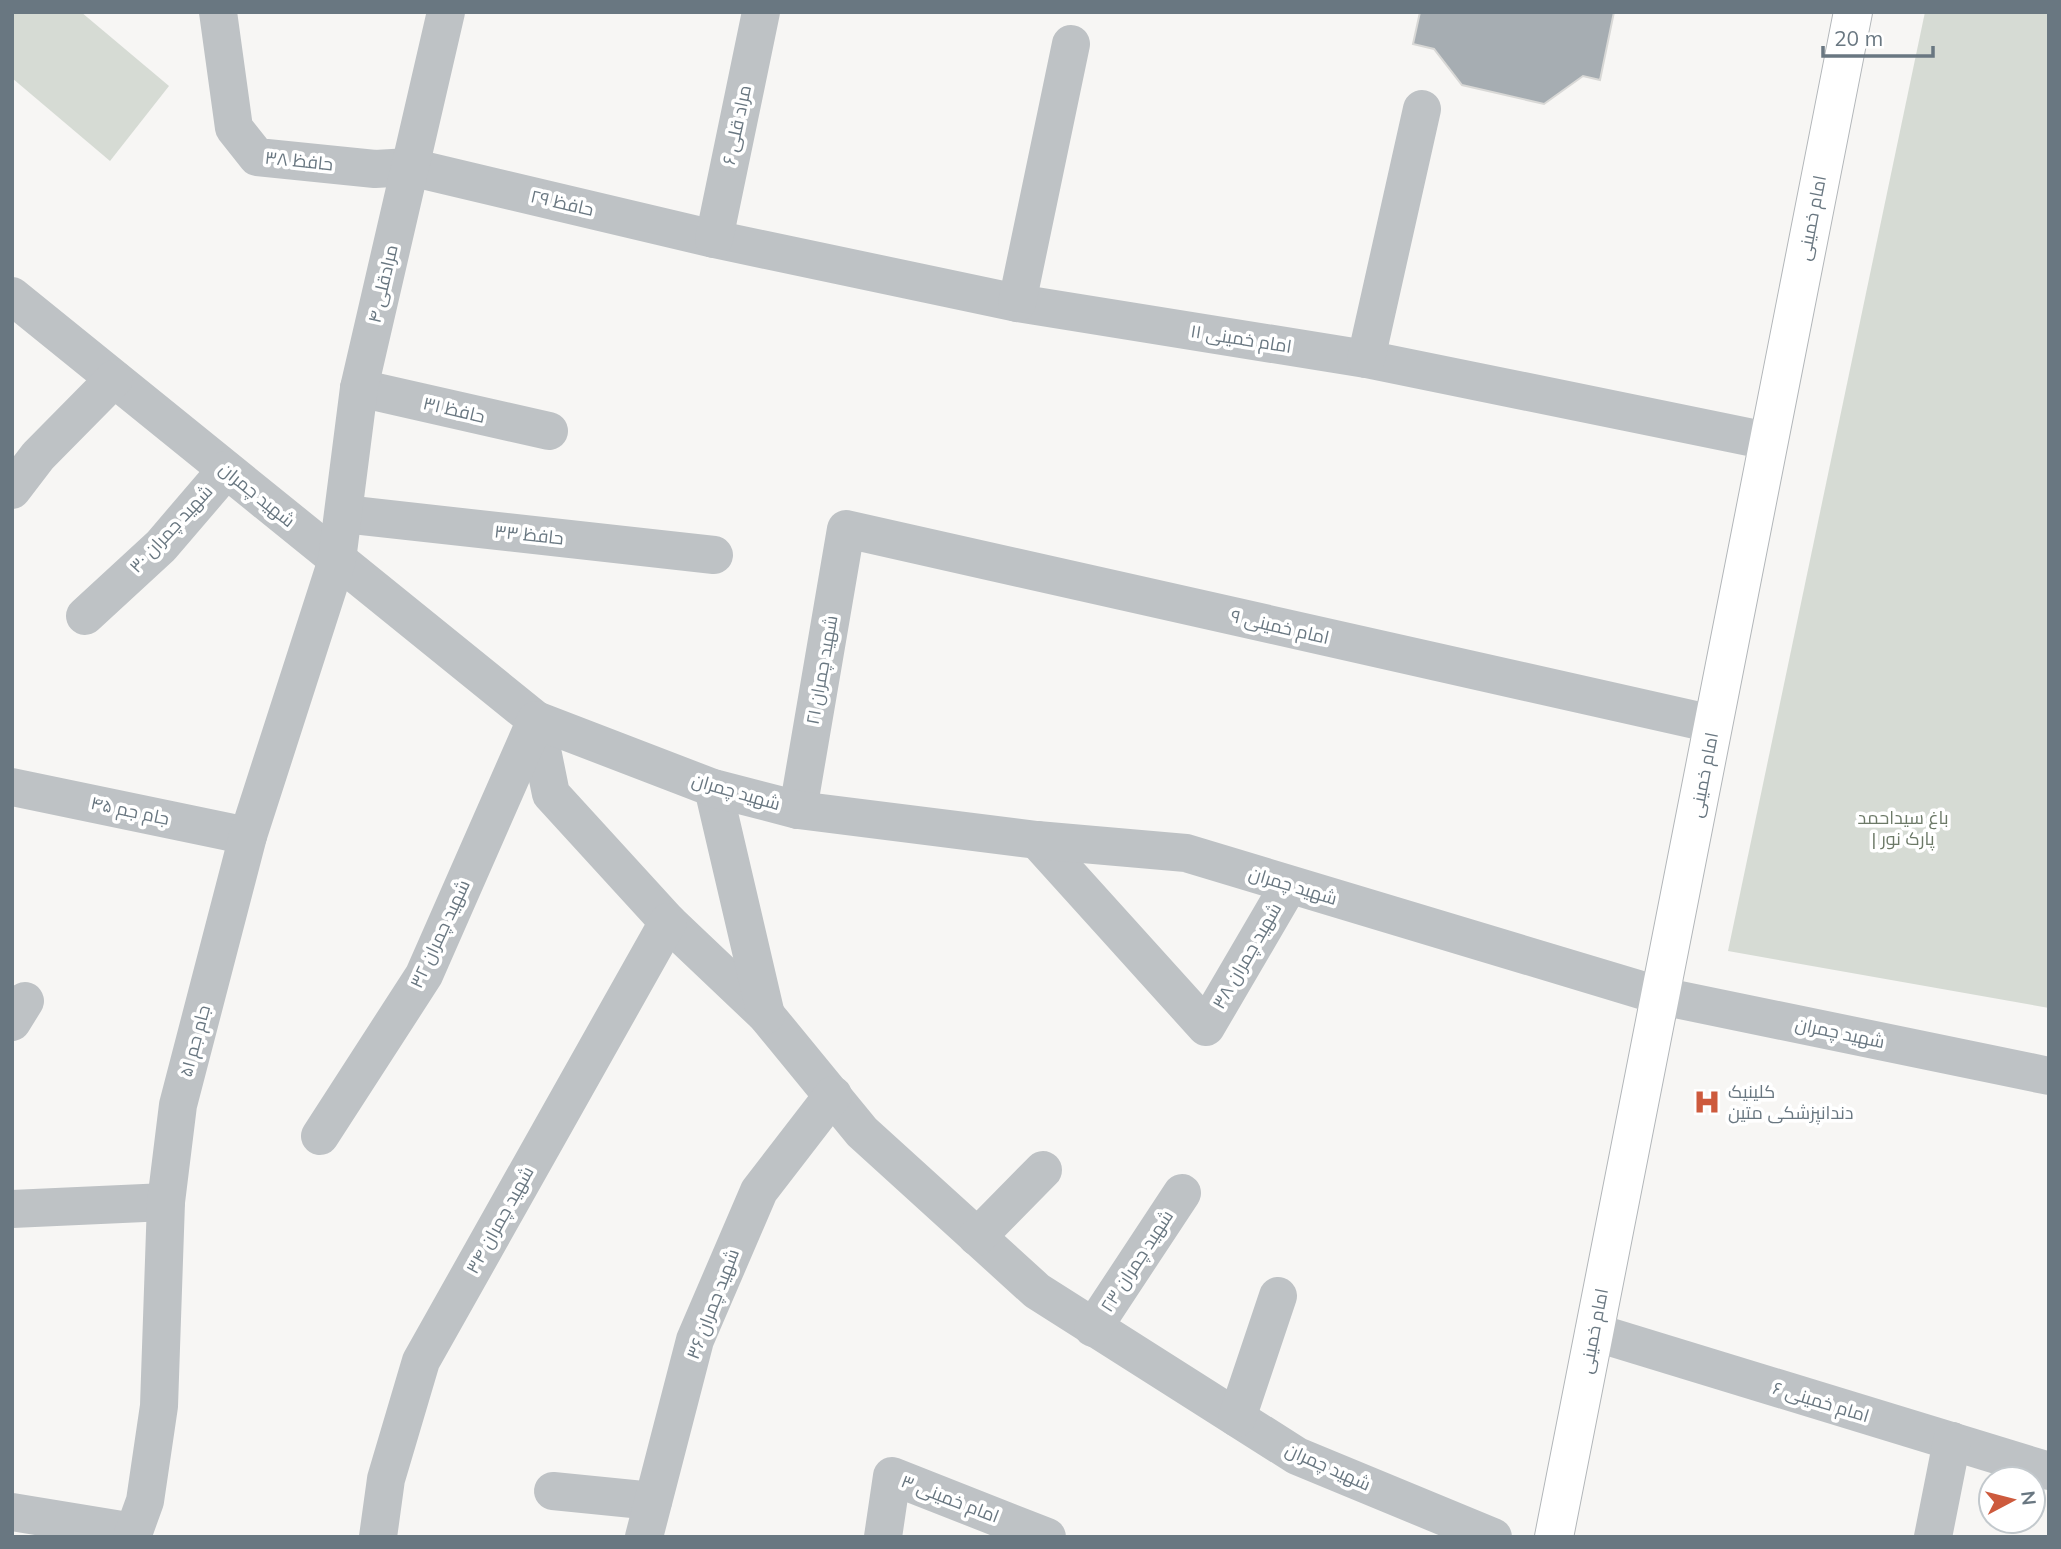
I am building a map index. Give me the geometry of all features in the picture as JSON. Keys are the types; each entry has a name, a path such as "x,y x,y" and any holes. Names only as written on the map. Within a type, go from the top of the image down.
{"main road":[{"name":"امام خمینی","path":"1554,1537 1853,12"}],"street":[{"name":"حافظ ۳۸","path":"218,12 234,128 257,157 376,169 410,167"},
{"name":"مرادقلی ۴","path":"337,560 359,388 446,12"},
{"name":"مراد قلی ۶","path":"714,239 761,12"},
{"path":"1017,303 1070,44"},
{"path":"1366,359 1422,109"},
{"name":"حافظ ۲۹","path":"410,167 714,239"},
{"name":"امام خمینی ۱۱","path":"714,239 1017,303 1366,359 1768,441"},
{"name":"شهید چمران","path":"12,296 537,720 713,788 798,810 1037,840 1186,853 1661,996 2049,1076"},
{"path":"12,490 38,457 114,379"},
{"name":"حافظ ۳۱","path":"359,388 549,431"},
{"name":"شهید چمران ۳۰","path":"85,616 161,546 226,470"},
{"name":"حافظ ۳۳","path":"344,514 714,555"},
{"name":"امام خمینی ۹","path":"846,529 1713,724"},
{"name":"شهید چمران ۲۱","path":"798,810 846,529"},
{"name":"جام جم ۵۱","path":"133,1535 145,1501 159,1406 166,1202 178,1105 248,836 337,560"},
{"name":"شهید چمران","path":"537,720 551,794 668,922 766,1015 862,1132 1037,1291 1297,1456 1493,1537"},
{"name":"شهید چمران ۳۲","path":"320,1136 424,975 537,720"},
{"name":"جام جم ۴۵","path":"12,787 248,836"},
{"path":"713,788 766,1015"},
{"name":"شهید چمران ۳۸","path":"1037,840 1206,1027 1289,885"},
{"name":"شهید چمران ۳۴","path":"378,1537 386,1479 421,1361 668,922"},
{"name":"شهید چمران ۳۶","path":"649,1519 695,1340 759,1191 833,1095"},
{"path":"977,1237 1043,1170"},
{"name":"شهید چمران ۲۳","path":"1093,1328 1181,1193"},
{"path":"12,1209 166,1202"},
{"path":"1237,1418 1278,1296"},
{"name":"امام خمینی ۶","path":"1594,1332 2049,1471"},
{"path":"1933,1537 1952,1441"},
{"name":"امام خمینی ۳","path":"883,1537 892,1476 1047,1537"},
{"path":"553,1491 649,1519"},
{"path":"12,1512 133,1535"}],"green space":[{"path":"12,12 81,12 169,86 110,161 12,78"},
{"name":"باغ سیداحمد | پارک نور","path":"1925,12 2049,12 2049,1008 1728,951"}],"building":[{"path":"1420,12 1614,12 1600,80 1583,76 1544,104 1462,85 1434,49 1413,44"}],"place":[{"name":"کلینیک دندانپزشکی متین","path":"1707,1102"}]}
